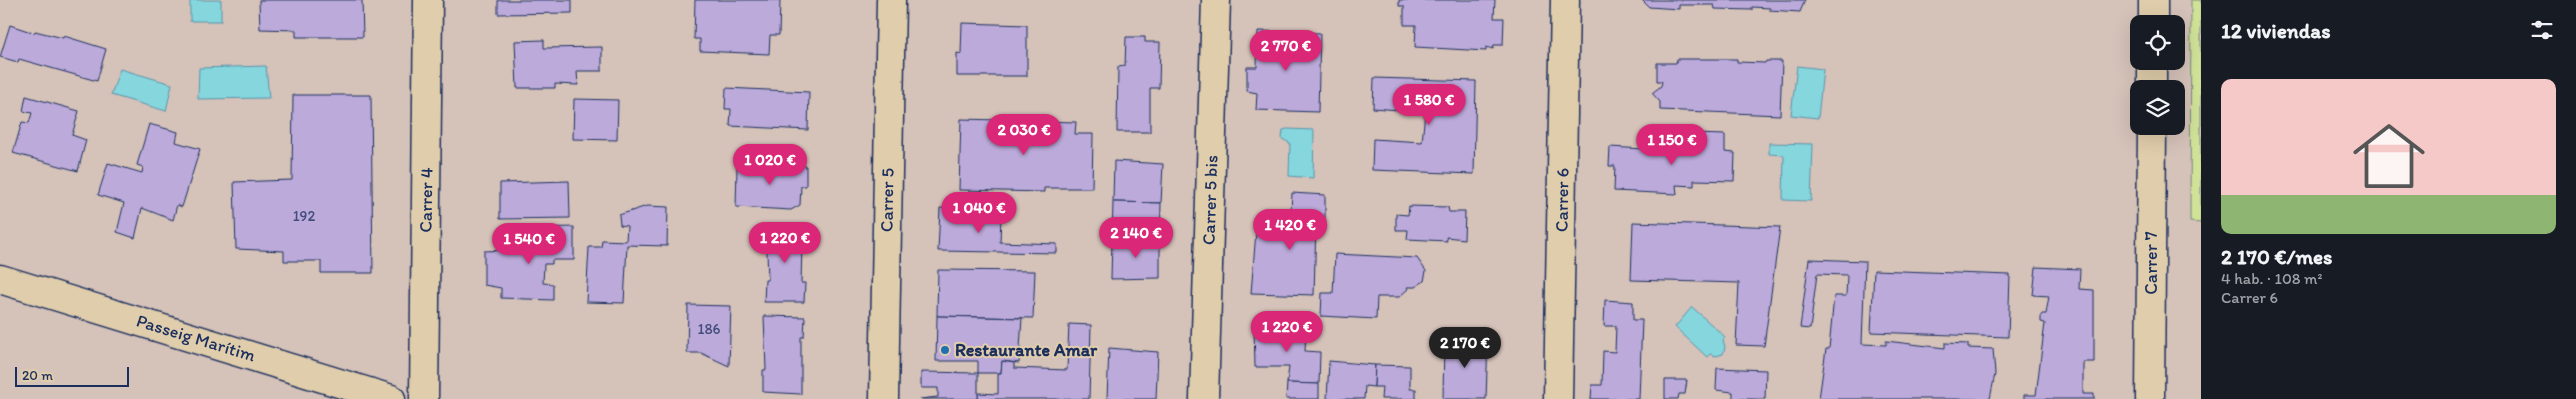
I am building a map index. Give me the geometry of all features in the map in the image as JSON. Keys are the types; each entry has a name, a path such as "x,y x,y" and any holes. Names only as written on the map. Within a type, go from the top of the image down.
{"street":[{"name":"Carrer 4","path":"424,399 428,0"},
{"name":"Carrer 5","path":"884,399 890,0"},
{"name":"Carrer 5 bis","path":"1204,399 1216,0"},
{"name":"Carrer 6","path":"1558,399 1565,0"},
{"path":"2153,0 2153,15"},
{"name":"Carrer 7","path":"2150,399 2152,135"},
{"name":"Passeig Marítim","path":"0,279 391,399"}],"green space":[{"path":"2191,0 2201,0 2201,223 2190,222"}],"water":[{"path":"190,0 221,0 221,21 190,21"},
{"path":"266,66 269,98 198,99 199,68"},
{"path":"1797,66 1823,69 1818,118 1791,115"},
{"path":"120,69 172,84 166,111 111,95"},
{"path":"1283,130 1314,130 1313,178 1289,176 1290,143 1282,139"},
{"path":"1769,143 1813,144 1811,201 1783,200 1784,155 1769,154"},
{"path":"1692,307 1725,337 1723,340 1725,347 1723,354 1716,356 1710,354 1707,357 1675,327"}],"building":[{"path":"259,0 362,0 363,37 296,37 296,30 260,29"},
{"path":"498,0 572,0 572,13 498,14"},
{"path":"695,0 780,0 779,35 770,35 769,54 700,51 700,39 694,39"},
{"path":"1399,0 1495,0 1494,18 1504,18 1503,45 1494,45 1493,49 1486,47 1486,51 1415,47 1416,25 1404,25 1404,6 1399,6"},
{"path":"1642,0 1805,0 1800,12 1752,7 1752,10 1715,9 1714,5 1679,5 1679,9 1649,7"},
{"path":"962,23 1027,25 1027,76 957,76 957,53 961,54"},
{"path":"10,25 34,33 35,31 63,38 64,36 106,49 97,81 19,59 18,62 0,57"},
{"path":"1258,31 1320,33 1318,112 1256,110 1257,93 1247,91 1247,67 1257,67"},
{"path":"1126,37 1145,37 1145,42 1160,42 1159,88 1150,88 1150,132 1117,132 1118,67 1125,66"},
{"path":"544,40 544,48 602,47 602,71 577,71 578,85 555,84 555,88 517,88 515,41"},
{"path":"1677,59 1737,59 1737,62 1765,63 1766,61 1782,61 1780,115 1660,110 1660,102 1652,93 1661,86 1662,81 1657,81 1657,63 1676,63"},
{"path":"1374,78 1476,81 1474,174 1372,170 1373,139 1422,142 1425,112 1373,108"},
{"path":"726,88 809,92 808,130 730,126 731,109 725,109"},
{"path":"293,95 371,95 373,273 321,273 321,261 284,261 284,251 236,249 234,182 292,180"},
{"path":"26,96 79,111 72,135 86,140 78,171 13,153 22,122 29,123 32,113 23,111"},
{"path":"574,99 618,100 617,140 573,139"},
{"path":"961,119 1076,122 1075,134 1093,134 1092,188 1044,188 1044,192 959,190"},
{"path":"149,124 178,132 176,142 200,149 182,207 177,205 173,220 142,208 135,238 117,232 124,203 98,195 108,163 142,173 143,167 137,165"},
{"path":"1695,134 1725,135 1725,152 1735,153 1734,181 1694,180 1694,186 1676,185 1677,194 1614,191 1615,166 1609,166 1610,147 1694,152"},
{"path":"1114,161 1163,164 1161,203 1113,202"},
{"path":"752,164 806,166 806,186 801,186 800,205 791,210 736,207 737,166 750,167"},
{"path":"569,181 570,218 500,219 500,183"},
{"path":"1292,193 1325,195 1325,221 1316,222 1314,295 1251,293 1256,232 1301,234 1301,229 1290,228"},
{"path":"1113,202 1161,203 1160,240 1112,239"},
{"path":"647,206 668,207 667,246 627,245 624,303 586,302 589,247 601,247 602,240 626,241 627,226 620,225 619,215"},
{"path":"1409,206 1448,207 1449,212 1465,212 1464,239 1446,237 1447,241 1407,239 1408,230 1396,230 1396,214 1408,215"},
{"path":"940,208 981,210 981,215 1001,216 1000,242 1057,244 1057,253 938,251"},
{"path":"1633,222 1780,227 1764,346 1736,345 1739,283 1631,280"},
{"path":"766,225 806,226 806,246 802,246 801,283 805,283 804,302 764,302 765,280 768,280"},
{"path":"574,227 574,260 552,260 552,264 544,264 543,283 553,284 553,300 501,298 501,288 484,285 484,251 536,249 536,228"},
{"path":"1112,239 1160,240 1160,278 1111,279"},
{"path":"1335,254 1417,258 1426,271 1424,281 1415,287 1407,287 1408,289 1399,297 1377,297 1376,319 1321,316 1322,293 1333,293"},
{"path":"1809,259 1865,261 1862,344 1886,345 1886,341 1945,348 1945,343 1968,344 1968,348 1993,349 1995,374 1990,399 1819,399 1826,349 1829,349 1834,296 1846,296 1847,275 1817,274 1810,329 1800,328"},
{"path":"2036,267 2080,269 2079,289 2094,290 2094,362 2083,362 2083,394 2094,394 2094,399 2024,399 2024,395 2036,395 2045,323 2041,322 2041,314 2046,314 2049,296 2033,295"},
{"path":"938,270 1035,271 1033,318 937,316"},
{"path":"1874,270 2010,275 2008,337 1871,332"},
{"path":"1605,300 1633,302 1633,320 1642,320 1639,399 1591,399 1592,385 1602,385 1603,351 1615,352 1616,326 1604,326"},
{"path":"688,305 731,306 729,366 701,353 687,353"},
{"path":"764,316 805,317 804,337 801,337 801,394 763,392 763,370 766,370"},
{"path":"937,316 1022,318 1019,363 1002,361 1001,373 978,373 978,361 936,361"},
{"path":"1069,324 1091,325 1089,399 978,399 978,393 998,394 998,373 1001,373 1002,361 1014,363 1014,368 1067,370"},
{"path":"1254,326 1296,326 1296,332 1306,332 1305,351 1320,352 1319,384 1287,383 1289,367 1255,367"},
{"path":"1444,338 1488,339 1486,399 1443,399"},
{"path":"1109,348 1158,352 1156,399 1107,399"},
{"path":"1329,361 1375,365 1374,387 1365,386 1364,399 1327,399"},
{"path":"1375,365 1410,366 1410,389 1416,389 1416,399 1381,399 1382,387 1374,387"},
{"path":"1717,368 1766,370 1765,399 1733,399 1733,392 1716,390"},
{"path":"921,372 978,373 978,399 920,399 938,397 938,388 921,388"},
{"path":"1665,380 1687,380 1685,394 1679,394 1678,399 1665,399"},
{"path":"1287,383 1319,384 1319,399 1286,399"}],"place":[{"name":"Restaurante Amar","path":"945,350"}]}
